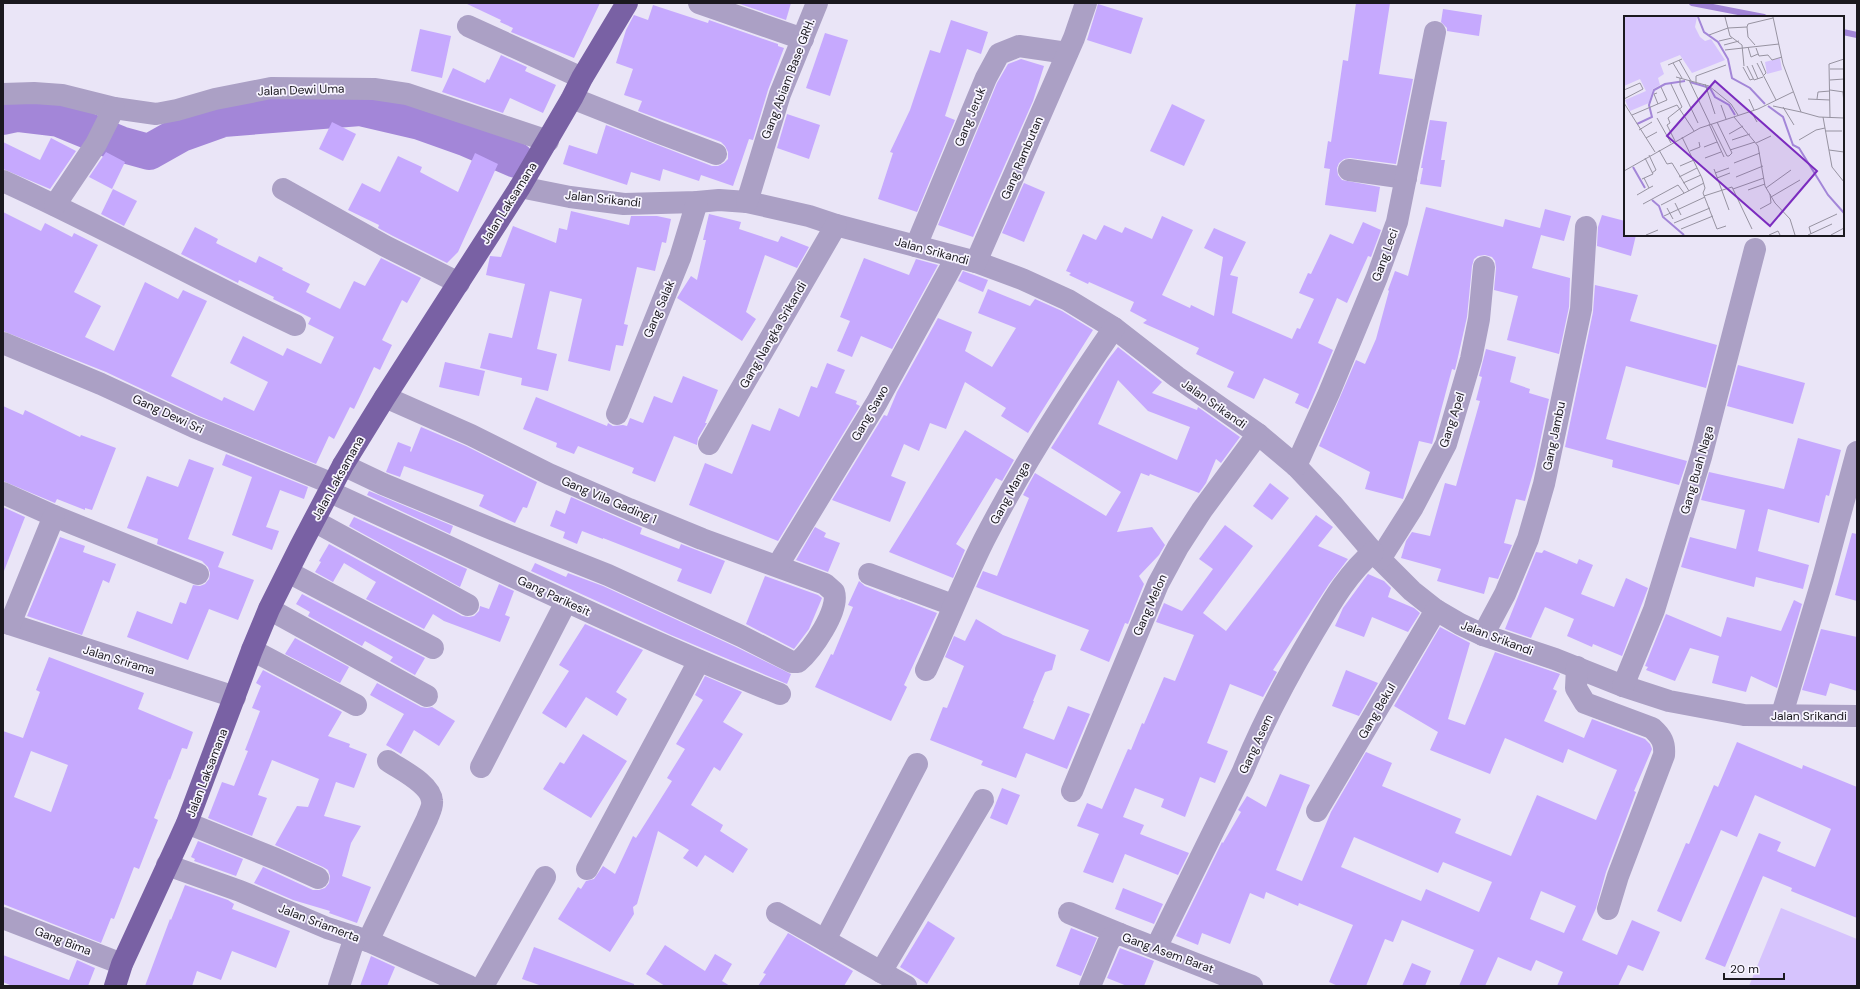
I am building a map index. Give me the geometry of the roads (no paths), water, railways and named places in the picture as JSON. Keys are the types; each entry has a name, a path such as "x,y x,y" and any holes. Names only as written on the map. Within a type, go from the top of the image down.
{"main road":[{"name":"Jalan Laksamana","path":"115,986 122,964 187,823 236,697 252,650 269,609 314,521 336,480 385,397 520,187 627,3"}],"street":[{"path":"699,3 803,39"},
{"name":"Gang Abiam Base GRH.","path":"747,202 780,94 817,3"},
{"name":"Gang Rambutan","path":"966,260 1067,53 1086,3"},
{"path":"468,26 582,78"},
{"name":"Gang Leci","path":"1296,466 1329,393 1377,278 1398,217 1435,32"},
{"name":"Gang Jeruk","path":"916,246 986,78 999,54 1019,46 1067,53"},
{"name":"Jalan Dewi Uma","path":"3,94 34,93 62,95 111,117 156,114 177,110 215,99 271,88 374,89 407,94 548,140"},
{"path":"572,98 716,154"},
{"path":"55,206 96,144 111,117"},
{"path":"1349,170 1406,178"},
{"path":"3,181 295,326"},
{"name":"Jalan Srikandi","path":"520,187 570,197 624,204 718,200 747,202 809,216 836,225 966,260 1022,280 1068,300 1114,328 1177,378 1258,434 1296,466 1332,504 1376,555 1412,591 1436,610 1460,624 1483,635 1578,667 1623,686 1669,701 1710,710 1744,715 1782,714 1857,716"},
{"path":"283,189 384,246 459,282"},
{"name":"Gang Salak","path":"617,414 680,258 697,202"},
{"name":"Gang Nangka Srikandi","path":"709,444 836,225"},
{"name":"Gang Jambu","path":"1483,635 1505,594 1528,539 1544,484 1581,309 1586,227"},
{"name":"Gang Buah Naga","path":"1623,686 1654,610 1694,479 1755,249"},
{"name":"Gang Sawo","path":"778,565 877,402 966,260"},
{"name":"Gang Apel","path":"1376,555 1413,507 1446,444 1471,359 1483,291 1484,267"},
{"name":"Gang Manga","path":"926,670 942,636 953,605 984,539 1028,460 1061,405 1114,328"},
{"name":"Gang Dewi Sri","path":"3,343 74,372 194,427 336,480"},
{"name":"Gang Vila Gading 1","path":"336,480 383,484 608,575 741,636 792,662 798,662 803,658 821,634 831,612 835,594 831,588 825,584 778,565 702,539 629,509 549,474 471,435 385,397"},
{"name":"Gang Melon","path":"1072,791 1158,584 1178,547 1202,510 1258,434"},
{"path":"1782,714 1823,578 1857,452"},
{"name":"Gang Parikesit","path":"336,480 479,560 566,602 699,661 780,694"},
{"path":"3,493 54,516 198,574"},
{"path":"6,623 54,516"},
{"path":"314,521 468,605"},
{"name":"Gang Asem","path":"1156,948 1244,771 1255,743 1291,671 1337,592 1352,571 1376,555"},
{"path":"288,572 433,648"},
{"path":"869,574 953,605"},
{"path":"481,767 566,602"},
{"path":"269,609 427,696"},
{"name":"Gang Bekul","path":"1317,811 1436,610"},
{"name":"Jalan Srirama","path":"6,623 236,697"},
{"path":"252,650 356,705"},
{"path":"587,869 699,661"},
{"path":"1578,667 1576,688 1585,703 1652,728 1660,735 1665,744 1664,755 1618,876 1608,909"},
{"path":"339,986 361,939 427,819 432,802 430,793 425,786 388,762"},
{"path":"825,940 917,764"},
{"path":"881,972 983,800"},
{"path":"187,823 276,859 318,878"},
{"name":"Jalan Sriamerta","path":"167,865 240,891 327,928 361,939 469,986"},
{"path":"483,986 545,877"},
{"path":"777,913 906,986"},
{"path":"1069,913 1120,934"},
{"name":"Gang Bima","path":"3,918 122,964"},
{"name":"Gang Asem Barat","path":"1090,986 1108,943 1112,937 1120,934 1252,986"}],"waterway":[{"path":"1692,3 1759,16"},
{"path":"1844,32 1857,35"},
{"path":"3,117 17,114 59,119 120,144 149,152 181,134 223,119 360,108 420,122 465,138 516,160"}]}
